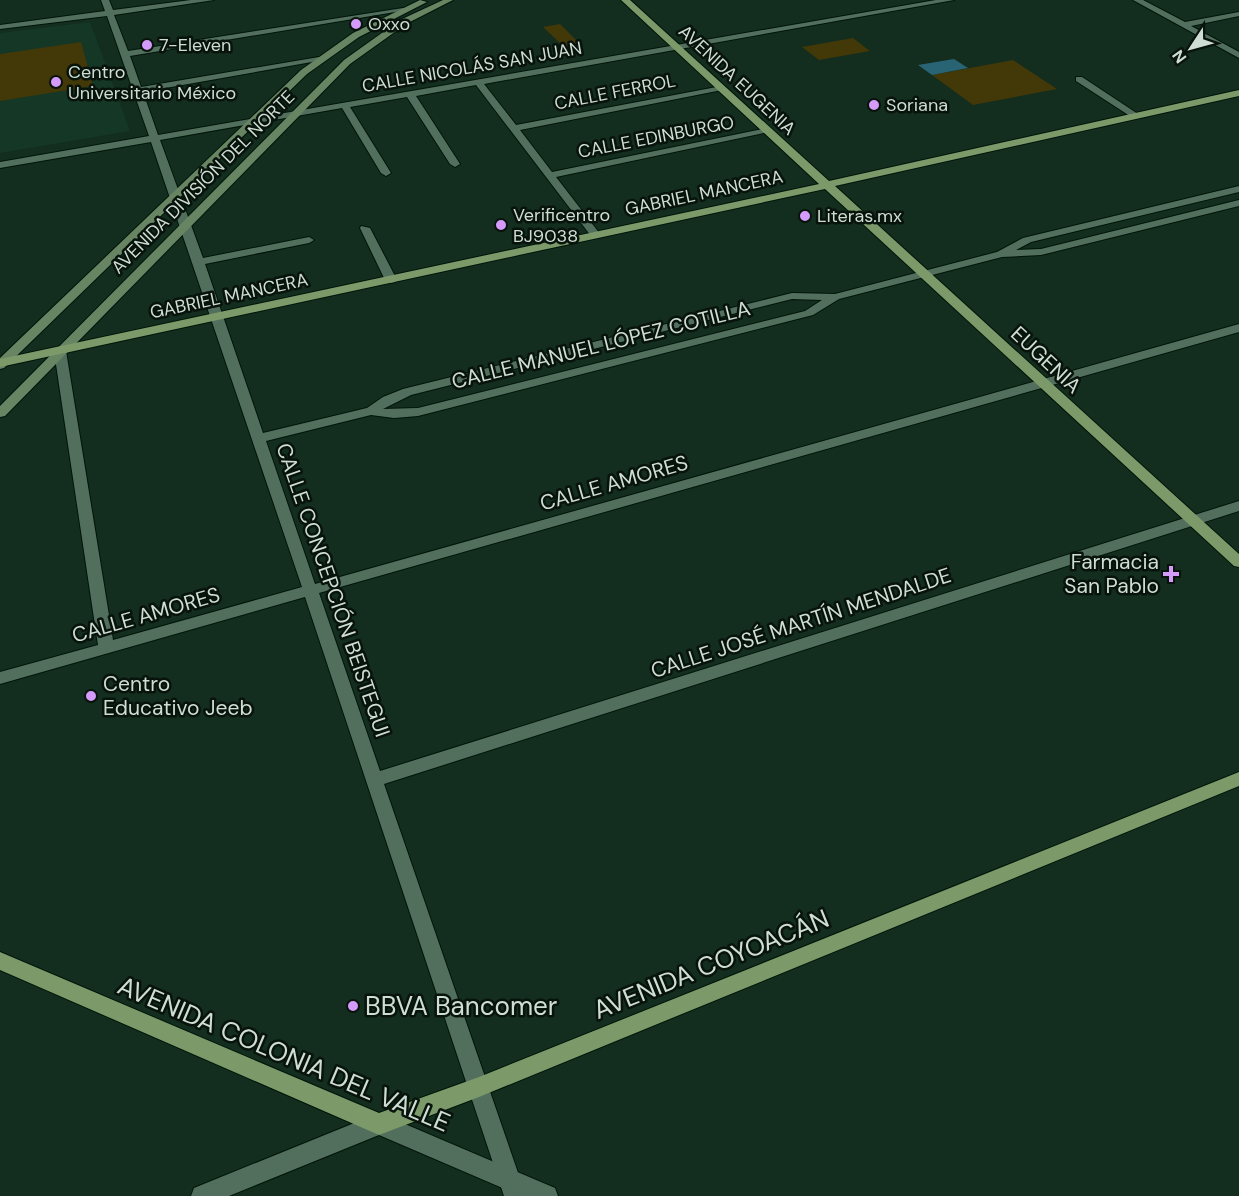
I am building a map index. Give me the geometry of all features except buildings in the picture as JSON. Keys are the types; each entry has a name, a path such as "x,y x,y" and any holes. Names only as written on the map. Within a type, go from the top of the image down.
{"main road":[{"name":"AVENIDA DIVISIÓN DEL NORTE","path":"1,364 251,122 319,60 356,35 427,0"},
{"name":"AVENIDA DIVISIÓN DEL NORTE","path":"0,413 292,115 364,48 403,22 449,0"},
{"name":"AVENIDA EUGENIA","path":"626,0 827,185"},
{"name":"GABRIEL MANCERA","path":"1,364 1239,93"},
{"name":"EUGENIA","path":"827,185 1239,562"},
{"name":"AVENIDA COYOACÁN","path":"380,1124 479,1087 1239,779"},
{"name":"AVENIDA COLONIA DEL VALLE","path":"0,961 380,1124"}],"street":[{"name":"CALLE CONCEPCIÓN BEISTEGUI","path":"105,0 186,224 257,439 513,1188"},
{"path":"0,27 110,15 210,0"},
{"name":"CALLE NICOLÁS SAN JUAN","path":"0,165 950,0"},
{"path":"1137,0 1239,55"},
{"path":"125,54 403,10"},
{"path":"1184,25 1239,14"},
{"path":"138,90 319,60"},
{"path":"1079,79 1136,116"},
{"path":"479,83 595,234"},
{"name":"CALLE FERROL","path":"514,128 723,89"},
{"path":"410,94 455,164"},
{"path":"345,106 386,173"},
{"name":"CALLE EDINBURGO","path":"550,175 768,131"},
{"name":"CALLE MANUEL LÓPEZ COTILLA","path":"1002,254 1027,240 1239,189"},
{"path":"1185,202 1201,212"},
{"name":"CALLE MANUEL LÓPEZ COTILLA","path":"371,411 394,414 418,412 808,313 835,297 925,273 1002,254 1041,252 1239,203"},
{"path":"365,228 391,280"},
{"path":"199,262 309,240"},
{"name":"CALLE MANUEL LÓPEZ COTILLA","path":"257,439 371,411 387,400 407,392 619,338 792,296 835,297"},
{"name":"CALLE AMORES","path":"0,678 1239,328"},
{"path":"619,338 632,358"},
{"path":"60,351 106,648"},
{"name":"CALLE JOSÉ MARTÍN MENDALDE","path":"375,780 1239,506"},
{"name":"AVENIDA COLONIA DEL VALLE","path":"380,1124 513,1188 547,1196"},
{"name":"AVENIDA COYOACÁN","path":"202,1196 380,1124"}],"shaded area":[{"name":"Centro Universitario México","path":"90,22 130,131 0,153 0,33"},
{"path":"560,24 580,44 564,47 543,27"},
{"path":"853,38 870,51 819,60 802,47"},
{"path":"81,42 93,86 0,101 0,54"},
{"path":"1013,60 1057,89 973,105 932,75"}],"water":[{"path":"954,59 968,68 932,75 918,65"}],"place":[{"name":"Oxxo","path":"356,24"},
{"name":"7-Eleven","path":"147,45"},
{"name":"Centro Universitario México","path":"56,82"},
{"name":"Soriana","path":"874,105"},
{"name":"Literas.mx","path":"805,216"},
{"name":"Verificentro BJ9038","path":"501,225"},
{"name":"Farmacia San Pablo","path":"1171,574"},
{"name":"Centro Educativo Jeeb","path":"91,696"},
{"name":"BBVA Bancomer","path":"353,1006"}]}
